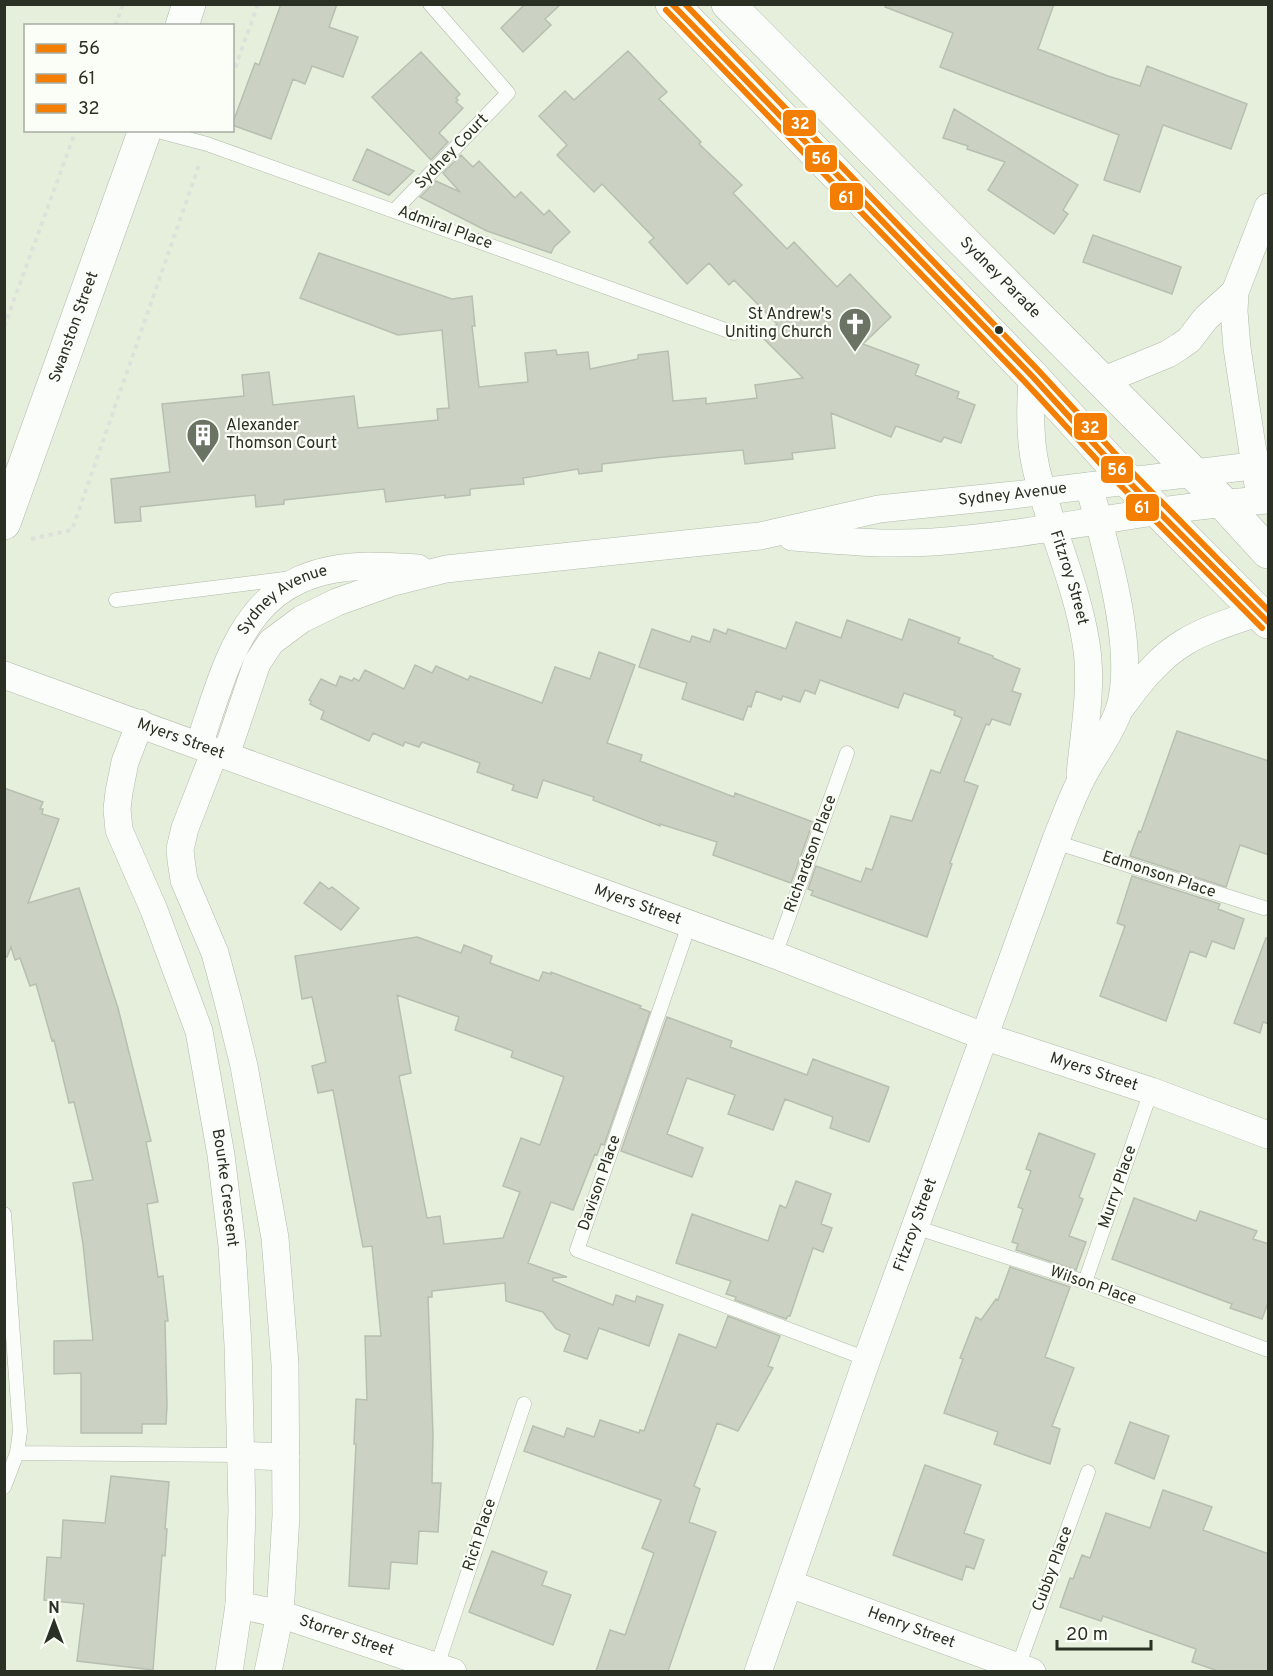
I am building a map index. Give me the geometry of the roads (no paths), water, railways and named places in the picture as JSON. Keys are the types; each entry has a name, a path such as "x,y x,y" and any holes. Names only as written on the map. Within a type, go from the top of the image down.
{"street":[{"path":"183,24 189,4"},
{"path":"672,4 1032,376 1127,480 1264,617"},
{"name":"Sydney Parade","path":"728,4 1269,552"},
{"name":"Swanston Street","path":"16,531 144,132"},
{"path":"1264,500 1262,465 1234,328 1235,292 1269,207"},
{"path":"1102,381 1168,354 1179,347 1189,340 1206,318 1235,292"},
{"name":"Fitzroy Street","path":"1032,376 1029,422 1038,479 1077,600 1087,646 1087,692 1080,782"},
{"name":"Sydney Avenue","path":"213,751 260,656 276,638 302,619 337,602 390,583 446,569 760,536 879,508 1014,495 1262,465"},
{"name":"Fitzroy Street","path":"1089,486 1099,522 1125,653 1125,674 1118,711"},
{"name":"Sydney Avenue","path":"760,536 853,543 934,542 1264,500"},
{"name":"Sydney Avenue","path":"213,751 226,665 243,629 261,607 284,588 313,576 367,566 446,569"},
{"path":"284,588 302,619"},
{"name":"Fitzroy Street","path":"758,1671 867,1359 1055,842 1080,782 1118,711 1156,666 1184,642 1208,630 1264,617"},
{"name":"Myers Street","path":"4,675 775,956 984,1036 1151,1092 1269,1135"},
{"name":"Bourke Crescent","path":"140,723 123,771 117,809 120,836 154,910 199,1030 209,1082 232,1246 238,1345 242,1510 239,1605 229,1671"},
{"path":"213,751 185,828 180,849 184,880 215,953 244,1066 275,1238 285,1364 286,1516 280,1614 268,1671"},
{"path":"240,1455 285,1457"},
{"name":"Henry Street","path":"790,1584 1025,1669"},
{"name":"Storrer Street","path":"239,1605 280,1614 445,1669"}],"lane":[{"name":"Sydney Court","path":"395,210 508,93 430,4"},
{"name":"Admiral Place","path":"162,132 207,144 395,210 734,333"},
{"path":"116,600 313,576"},
{"name":"Richardson Place","path":"775,956 847,753"},
{"name":"Edmonson Place","path":"1055,842 1264,908"},
{"name":"Davison Place","path":"689,925 577,1250 867,1359"},
{"name":"Murry Place","path":"1085,1282 1151,1092"},
{"path":"4,1214 20,1431 17,1453 4,1487"},
{"name":"Wilson Place","path":"915,1227 1085,1282 1269,1350"},
{"name":"Rich Place","path":"445,1669 524,1404"},
{"path":"17,1453 240,1455"},
{"name":"Cubby Place","path":"1025,1669 1088,1472"}],"place":[{"name":"St Andrew's Uniting Church","path":"855,353"},
{"name":"Alexander Thomson Court","path":"203,464"}]}
